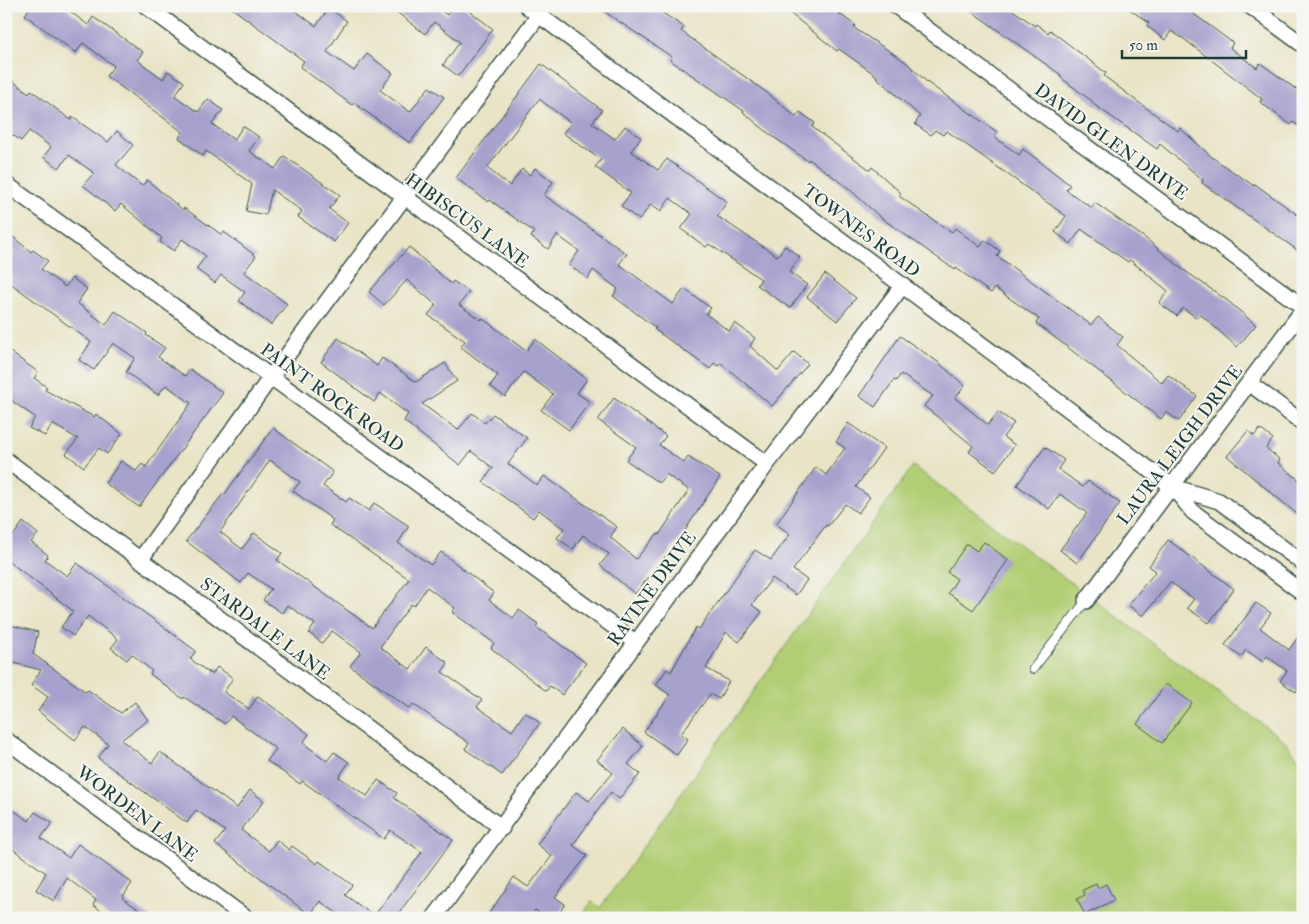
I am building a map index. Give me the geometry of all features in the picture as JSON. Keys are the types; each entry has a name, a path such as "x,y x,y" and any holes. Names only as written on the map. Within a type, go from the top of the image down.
{"street":[{"name":"HIBISCUS LANE","path":"146,6 767,464"},
{"name":"DAVID GLEN DRIVE","path":"896,6 1303,309"},
{"path":"1250,6 1303,45"},
{"path":"140,560 271,377 405,198 533,11"},
{"name":"TOWNES ROAD","path":"533,11 1173,487 1193,512 1303,593"},
{"name":"PAINT ROCK ROAD","path":"6,184 635,642"},
{"name":"RAVINE DRIVE","path":"434,918 502,828 635,642 767,464 903,286"},
{"name":"LAURA LEIGH DRIVE","path":"1086,601 1173,487 1303,309"},
{"path":"1249,383 1303,423"},
{"name":"STARDALE LANE","path":"6,460 502,828"},
{"name":"TOWNES ROAD","path":"1173,487 1219,502 1303,563"},
{"name":"WORDEN LANE","path":"6,740 246,918"}],"lane":[{"path":"1033,669 1086,601"}],"green space":[{"path":"913,466 1285,741 1303,765 1303,918 580,918 592,901 600,908"}],"building":[{"path":"31,6 63,6 88,25 93,17 143,52 137,60 163,79 168,71 184,82 175,96 198,112 208,99 223,110 212,124 234,140 243,126 259,137 249,151 275,169 284,156 340,195 329,209 348,223 334,242 298,217 302,211 272,190 266,215 246,211 252,184 206,151 203,156 179,138 183,132 106,76 114,66 83,43 76,53 25,15"},
{"path":"229,6 289,6 316,26 329,8 347,21 327,52 354,71 367,54 393,73 380,90 410,112 429,87 444,97 410,143 354,103 352,105 300,67 304,61"},
{"path":"389,6 435,6 447,15 454,6 463,6 493,29 458,76 443,65 460,42 434,22 425,34"},
{"path":"596,6 652,6 684,27 681,31 766,92 796,117 800,112 815,123 812,127 870,170 872,167 901,193 899,196 952,232 955,228 980,247 985,240 1000,251 997,256 1091,325 1098,317 1123,337 1117,345 1162,383 1168,375 1197,396 1179,421 1166,412 1161,419 1036,323 1039,319 995,288 991,293 956,268 955,270 880,217 846,186 809,159 808,161 772,136 744,111 670,60 672,57"},
{"path":"781,6 829,6 856,26 854,28 906,62 928,83 997,132 994,137 1019,155 1023,149 1070,185 1066,190 1092,208 1095,203 1145,238 1181,268 1228,301 1256,325 1237,347 1200,314 1197,318 1183,308 1177,316 1159,303 1168,291 1130,260 1128,262 1081,229 1071,244 1055,232 1066,216 947,131 943,135 935,130 931,135 915,124 920,116 877,76 839,49 837,51"},
{"path":"964,6 1007,6 1035,26 1036,24 1048,33 1050,30 1106,73 1104,76 1138,102 1178,131 1180,128 1213,158 1254,186 1255,184 1303,219 1303,254 1202,183 1203,180 1160,144 1157,149 1092,103 1060,77 1061,75"},
{"path":"1125,6 1183,6 1233,43 1230,48 1257,68 1260,63 1303,94 1303,129 1293,122 1291,125 1260,102 1262,99 1184,39 1171,31 1165,40 1147,26 1149,23"},
{"path":"541,64 602,110 592,123 615,139 625,126 641,138 631,151 658,170 667,159 727,202 717,216 777,256 785,246 800,257 789,272 807,285 790,308 757,285 761,279 709,244 706,247 681,229 692,214 670,198 661,211 651,204 639,220 621,206 631,193 595,167 601,160 563,133 571,123 539,99 487,168 510,186 522,169 530,175 535,168 553,182 544,195 627,254 619,264 673,304 684,289 711,308 706,314 729,331 735,323 755,338 750,346 778,371 794,352 808,364 772,406 721,363 718,366 714,363 710,369 654,329 656,328 613,296 618,289 593,270 588,279 569,265 579,251 557,235 548,249 531,237 534,232 490,200 488,202 456,178"},
{"path":"6,76 29,93 31,90 71,120 72,117 108,142 117,131 133,145 116,165 142,186 147,180 183,210 184,208 222,235 224,232 256,256 244,272 287,304 271,325 239,301 245,292 221,275 215,283 196,269 206,256 182,239 174,251 160,242 162,238 121,204 115,211 83,185 94,173 69,155 59,168 43,157 51,147 29,131 21,141 6,130 6,124 14,114 6,108"},
{"path":"6,231 31,252 33,250 48,261 41,269 65,287 72,278 87,289 77,303 106,325 115,311 165,348 158,357 185,376 190,369 223,393 139,507 105,483 121,461 136,471 142,464 146,467 191,403 166,385 158,395 126,372 135,358 113,343 94,370 79,360 91,342 6,280"},
{"path":"409,247 451,284 453,281 469,292 459,305 481,320 482,318 526,351 535,339 587,379 577,393 590,402 569,430 541,410 553,394 524,372 505,397 490,386 498,375 461,347 465,341 428,315 436,305 407,280 384,305 369,292"},
{"path":"825,274 856,298 837,321 807,297"},
{"path":"900,336 938,362 965,386 955,398 988,425 998,412 1014,423 1003,437 1015,445 995,471 969,452 973,446 924,406 933,396 901,374 896,381 894,380 875,407 859,396"},
{"path":"338,338 377,366 382,358 416,382 445,363 457,381 422,404 458,430 472,413 485,423 493,414 527,438 508,464 537,485 544,476 617,527 610,537 636,559 657,534 659,535 689,490 666,474 659,483 626,460 636,447 598,420 614,398 666,436 659,445 684,463 688,457 720,477 678,541 635,594 600,565 609,554 583,535 573,549 557,538 564,529 539,510 533,518 483,482 493,468 471,451 460,465 404,421 408,414 380,393 374,402 321,362"},
{"path":"6,349 38,372 34,378 47,387 45,390 94,417 96,414 122,434 107,454 99,448 84,467 66,454 78,439 52,424 45,436 29,428 35,417 6,397"},
{"path":"848,423 884,448 856,487 870,497 858,513 845,504 828,526 826,525 793,570 807,580 796,595 772,578 752,605 762,612 739,642 726,632 706,668 729,681 719,699 710,694 681,734 688,739 677,755 644,732 670,695 656,685 667,669 671,672 696,627 699,629 755,550 771,560 790,534 776,524 816,467 826,475 845,448 836,442"},
{"path":"273,428 333,472 323,486 346,502 349,498 369,511 374,503 409,526 398,543 431,565 441,552 494,593 489,600 513,618 519,610 538,624 536,627 586,663 562,695 550,686 546,691 491,648 494,643 452,612 455,608 427,587 414,606 411,604 380,647 410,669 426,647 448,663 442,672 482,700 477,707 512,731 525,712 540,723 502,775 465,749 469,743 413,704 410,709 350,666 361,652 332,631 322,643 309,633 315,624 287,605 282,613 263,600 271,589 248,573 241,583 186,541 224,495","holes":["270,460 300,482 293,491 333,520 330,525 409,579 372,628 277,560 282,553 254,533 242,549 220,532"]},
{"path":"1260,429 1273,439 1266,448 1280,460 1278,463 1303,483 1303,519 1227,456 1248,431 1254,436"},
{"path":"1045,447 1064,460 1058,469 1083,487 1088,481 1120,503 1077,563 1060,550 1087,513 1060,494 1049,509 1017,485"},
{"path":"23,522 38,534 31,542 48,555 45,560 67,576 77,563 196,651 190,659 212,675 217,667 233,678 224,692 249,709 258,696 309,734 303,743 327,761 334,752 349,762 339,777 367,796 378,780 397,793 394,798 453,840 395,918 343,918 320,901 310,915 215,844 225,831 196,810 187,823 98,758 108,744 85,727 75,740 38,711 48,697 31,685 41,670 6,661 6,624 38,632 33,654 86,692 88,690 121,713 135,702 148,720 121,740 152,763 160,752 237,808 250,790 264,801 241,830 269,851 277,840 289,850 292,846 317,864 319,861 352,885 345,895 374,916 422,852 390,830 384,839 302,781 300,784 267,761 276,749 231,716 225,724 184,697 183,699 150,674 152,671 132,654 127,660 111,648 118,639 88,616 73,636 61,627 73,611 6,559 6,531 13,536"},
{"path":"1168,540 1234,589 1209,623 1187,608 1194,599 1170,582 1143,616 1128,605 1156,571 1149,566"},
{"path":"984,542 1008,560 973,610 948,593 957,579 947,572 967,544 977,551"},
{"path":"1256,603 1271,613 1260,628 1289,650 1303,630 1303,683 1296,692 1280,681 1287,671 1267,656 1263,662 1246,650 1241,657 1225,645"},
{"path":"1166,684 1192,703 1162,743 1137,724"},
{"path":"623,729 643,746 628,764 640,774 619,799 611,792 573,845 587,856 555,897 565,904 556,918 547,918 535,910 530,917 523,913 519,918 486,918 514,877 528,887 552,856 537,844 576,792 589,801 613,773 597,760"},
{"path":"6,805 29,821 35,812 52,823 41,838 69,858 78,844 132,883 122,898 152,918 111,918 93,905 96,900 67,878 54,901 36,890 46,873 6,844"},
{"path":"1096,884 1098,888 1106,884 1114,900 1085,915 1077,899 1085,895 1083,890"}]}
